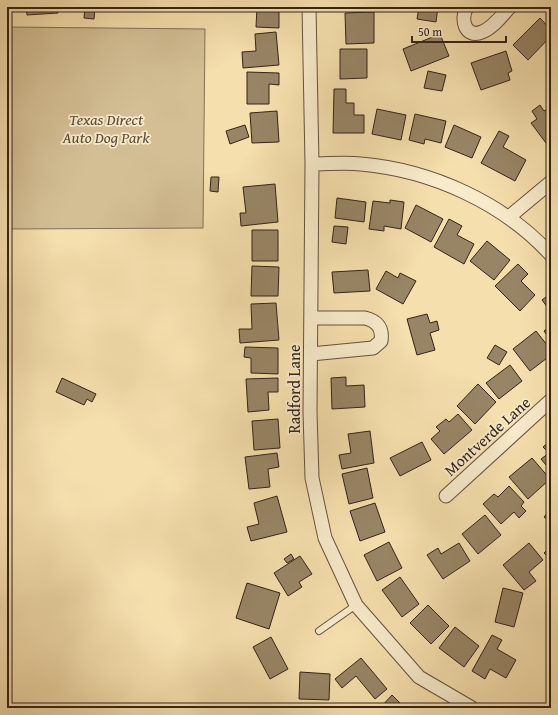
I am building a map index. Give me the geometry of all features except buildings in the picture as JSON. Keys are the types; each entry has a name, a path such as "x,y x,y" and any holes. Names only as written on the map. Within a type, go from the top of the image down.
{"street":[{"name":"Radford Lane","path":"309,7 312,164 312,478 325,538 356,605 418,677 472,708"},
{"path":"467,7 463,13 463,22 468,30 475,34 490,28 510,7"},
{"path":"312,164 361,164 423,176 455,188 508,217 551,255"},
{"path":"508,217 551,182"},
{"path":"311,318 365,318 372,320 379,325 382,334 381,341 372,348 311,354"},
{"name":"Montverde Lane","path":"446,496 551,400"}],"lane":[{"path":"320,631 356,605"}],"green space":[{"name":"Texas Direct Auto Dog Park","path":"7,27 205,29 203,228 7,229"}]}
